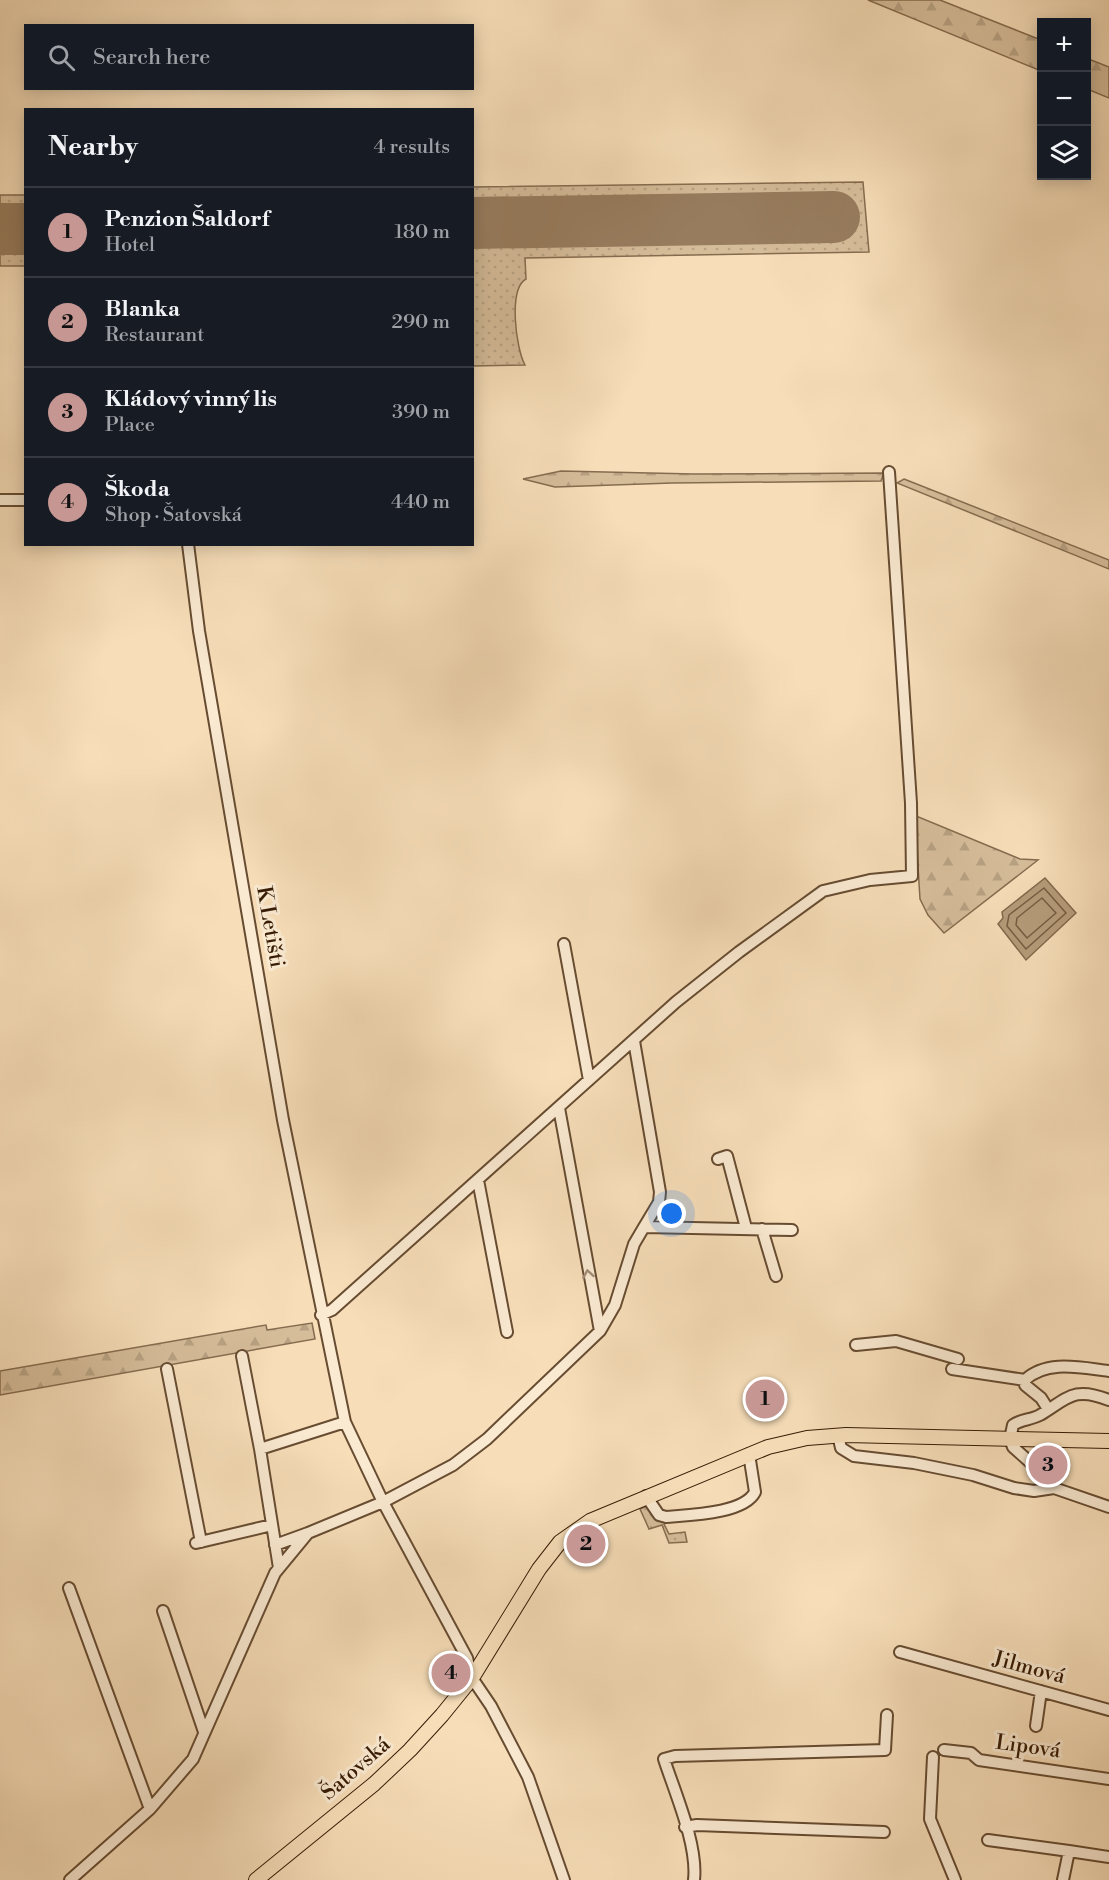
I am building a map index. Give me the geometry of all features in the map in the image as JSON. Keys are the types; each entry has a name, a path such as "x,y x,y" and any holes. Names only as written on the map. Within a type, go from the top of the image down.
{"main road":[{"name":"Šatovská","path":"256,1880 273,1874 410,1750 472,1678 539,1569 560,1542 591,1521 748,1454 786,1442 838,1435 1109,1441"}],"street":[{"path":"321,1315 332,1310 589,1080 739,952 823,891 870,880 912,876 911,803 889,472"},
{"path":"0,500 24,500"},
{"name":"K Letišti","path":"188,546 199,631 283,1120 321,1315 345,1422 383,1502 467,1658 472,1678 496,1715 528,1777 564,1880"},
{"path":"564,944 589,1080"},
{"path":"275,1545 383,1502 470,1455 600,1331 615,1305 634,1244 658,1202 660,1192 634,1041"},
{"path":"559,1108 600,1331"},
{"path":"718,1159 727,1156 746,1228"},
{"path":"478,1180 507,1332"},
{"path":"644,1227 792,1230"},
{"path":"762,1229 776,1276"},
{"path":"856,1345 896,1341 933,1354 958,1359"},
{"path":"242,1356 279,1568"},
{"path":"952,1370 1025,1380 1035,1372 1060,1366 1109,1371"},
{"path":"167,1369 199,1543 272,1525"},
{"path":"1025,1380 1025,1385 1041,1398 1048,1409"},
{"path":"1054,1488 1041,1472 1016,1451 1010,1439 1013,1425 1038,1416 1073,1394 1083,1393 1109,1400"},
{"path":"260,1449 345,1422"},
{"path":"838,1435 841,1448 854,1456 914,1463 974,1475 1014,1488 1034,1491 1054,1488 1109,1507"},
{"path":"646,1496 659,1515 666,1517 708,1513 744,1504 755,1492 748,1454"},
{"path":"70,1880 150,1809 193,1759 279,1568 308,1533"},
{"path":"69,1588 150,1809"},
{"path":"163,1611 204,1732"},
{"name":"Jilmová","path":"900,1652 1109,1710"},
{"path":"1036,1726 1041,1691"},
{"path":"694,1880 695,1870 685,1827 664,1759 675,1756 885,1750 887,1714"},
{"name":"Lipová","path":"944,1750 971,1754 980,1760 1109,1779"},
{"path":"933,1757 930,1819 955,1880"},
{"path":"685,1827 697,1825 884,1832"},
{"path":"988,1840 1109,1857"},
{"path":"1063,1880 1069,1851"}],"green space":[{"path":"868,0 940,0 1037,38 1037,69"},
{"path":"1091,60 1109,67 1109,98 1091,91"},
{"path":"863,182 869,252 525,258 526,279 520,285 517,294 515,320 525,365 474,366 474,187"},
{"path":"0,195 24,195 24,266 0,266"},
{"path":"561,471 694,474 884,473 881,481 672,483 555,487 523,479"},
{"path":"904,479 1109,560 1109,569 897,483"},
{"path":"913,785 916,816 1020,859 1038,860 944,933 928,915 920,899"},
{"path":"312,1323 315,1339 0,1395 0,1371 266,1325 267,1330"},
{"path":"651,1504 669,1521 664,1524 669,1534 685,1532 687,1542 669,1543 662,1525 649,1529 640,1509"}],"water":[{"path":"1045,878 1076,913 1026,960 998,924 1003,918 1002,912"}],"runway":[{"path":"474,223 834,217"},
{"path":"0,229 24,229"}],"place":[{"name":"Penzion Šaldorf","path":"765,1399"},
{"name":"Kládový vinný lis","path":"1048,1465"},
{"name":"Blanka","path":"586,1544"},
{"name":"Škoda","path":"451,1673"}]}
